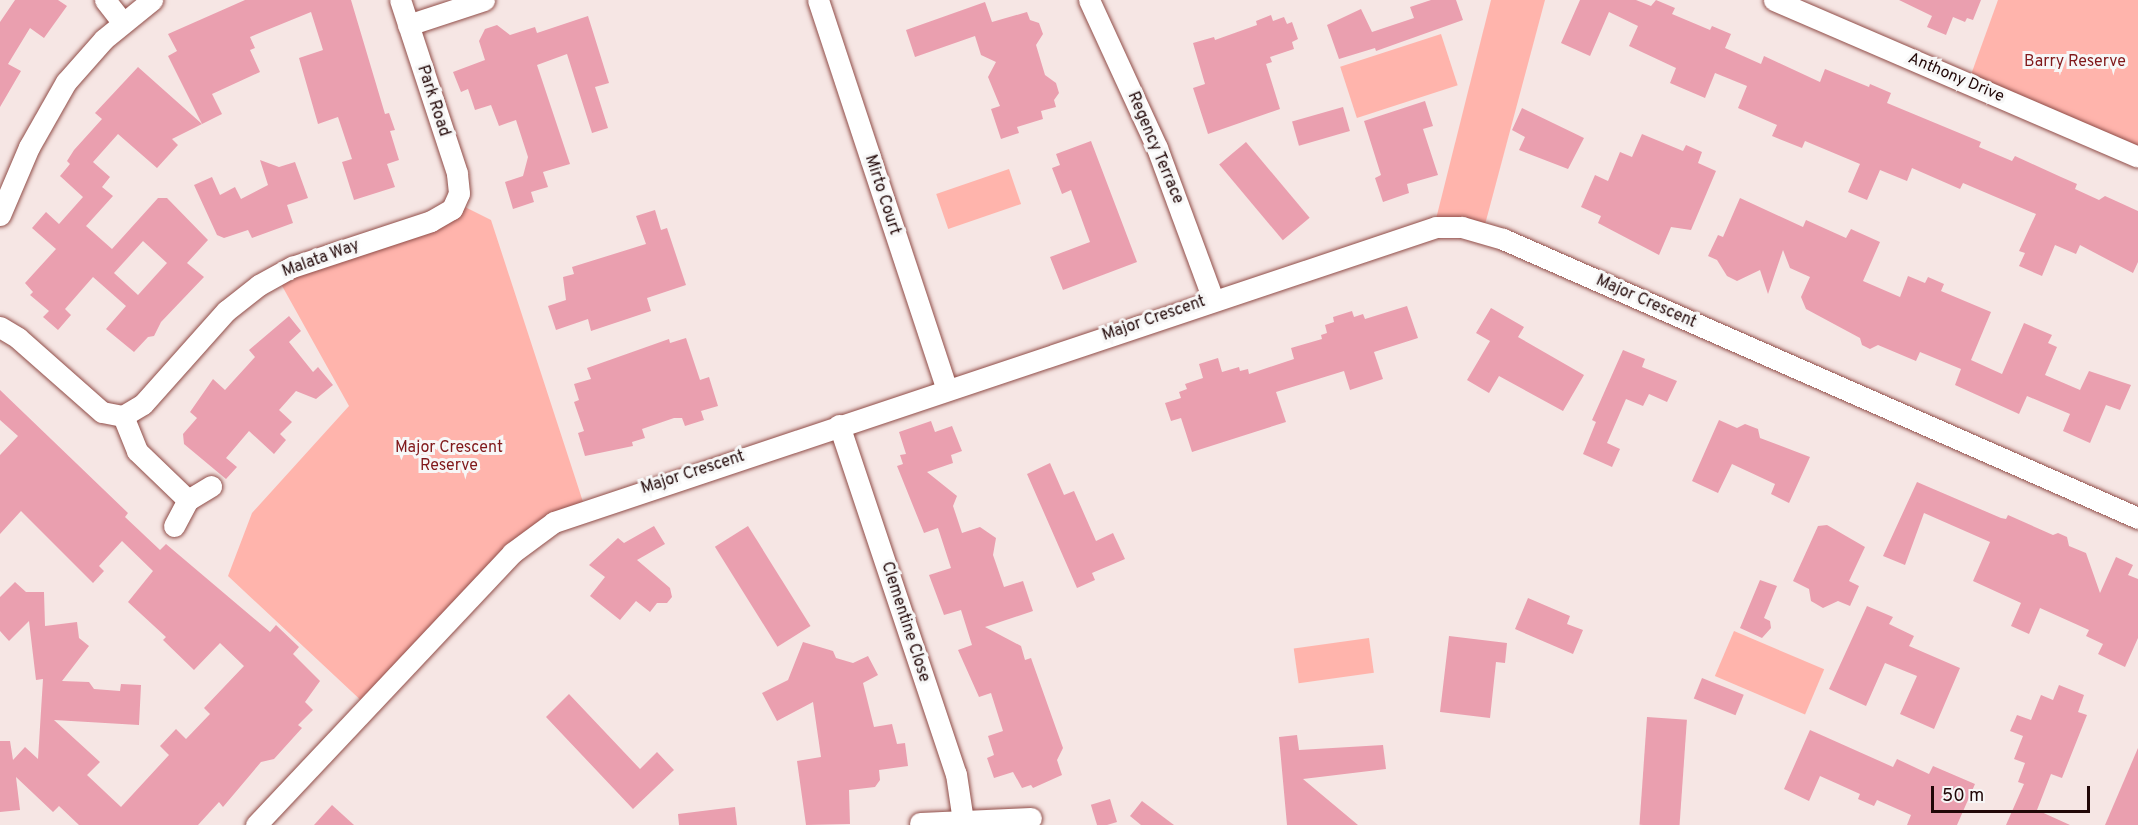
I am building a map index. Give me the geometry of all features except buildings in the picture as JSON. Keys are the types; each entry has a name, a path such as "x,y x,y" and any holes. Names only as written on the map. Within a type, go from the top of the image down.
{"street":[{"path":"105,0 122,22"},
{"path":"0,215 29,147 66,82 122,22 153,0"},
{"name":"Park Road","path":"400,0 457,173 458,203"},
{"path":"408,26 484,0"},
{"name":"Mirto Court","path":"818,0 947,389"},
{"name":"Regency Terrace","path":"1089,0 1166,170 1213,299"},
{"name":"Anthony Drive","path":"1774,0 2138,158"},
{"name":"Malata Way","path":"123,416 143,404 226,311 259,285 308,261 439,218 458,203"},
{"name":"Major Crescent","path":"256,825 476,591 540,530 585,508 1425,230 1450,227 1476,230 2138,518"},
{"path":"0,312 9,333 94,406 110,416 123,416 137,452 188,500"},
{"name":"Clementine Close","path":"839,425 956,774 963,821"},
{"path":"174,526 188,500 210,486"},
{"path":"920,823 1031,818"}],"green space":[{"path":"1491,0 1545,0 1483,232 1434,227"},
{"name":"Barry Reserve","path":"1998,0 2138,0 2138,158 1968,83"},
{"path":"1441,34 1458,85 1357,118 1340,67"},
{"path":"1009,169 1021,204 948,229 936,194"},
{"name":"Major Crescent Reserve","path":"457,203 491,220 585,508 554,522 367,706 228,576 252,513 349,406 276,275"},
{"path":"1734,631 1824,669 1805,714 1715,676"},
{"path":"1369,638 1374,673 1299,683 1294,649"}]}
